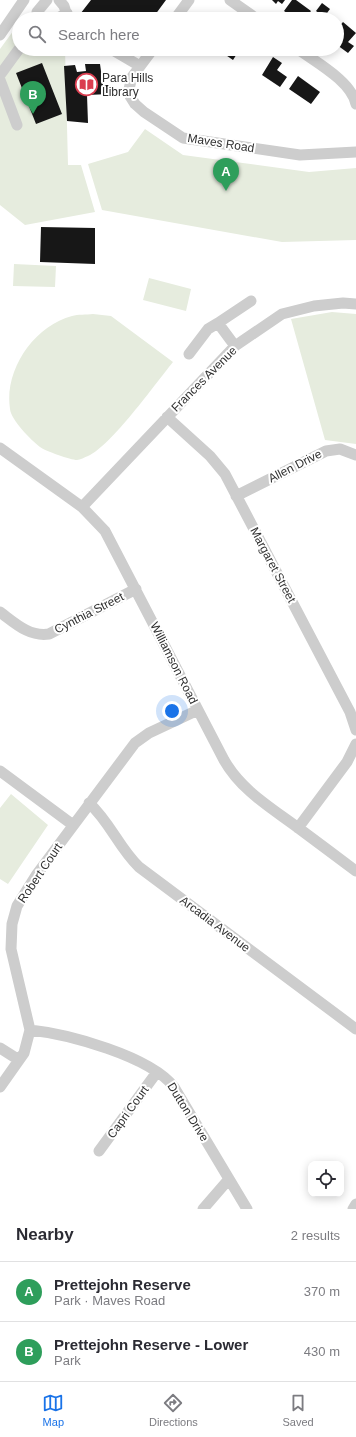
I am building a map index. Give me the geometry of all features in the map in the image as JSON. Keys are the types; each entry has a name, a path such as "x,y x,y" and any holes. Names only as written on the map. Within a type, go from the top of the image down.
{"street":[{"path":"16,12 24,0"},
{"path":"38,12 47,0"},
{"path":"59,0 66,12"},
{"path":"180,12 189,0"},
{"path":"230,0 247,12"},
{"path":"0,35 12,18"},
{"path":"0,75 14,56"},
{"path":"123,56 140,66"},
{"name":"Maves Road","path":"148,56 130,84 132,100 144,112 183,138 300,155 356,152"},
{"path":"307,56 345,85 353,94 356,104"},
{"path":"0,80 17,125"},
{"path":"188,354 208,329 251,301"},
{"name":"Frances Avenue","path":"82,507 235,346 275,317 289,312 335,304 356,304"},
{"path":"218,323 235,346"},
{"name":"Margaret Street","path":"167,417 215,461 236,496 350,712 356,730"},
{"name":"Williamson Road","path":"0,448 82,507 105,531 229,769 242,785 356,871"},
{"name":"Allen Drive","path":"236,496 326,451 340,449 356,455"},
{"name":"Cynthia Street","path":"0,612 27,631 37,635 49,634 136,589"},
{"name":"Robert Court","path":"0,1087 19,1060 27,1044 30,1030 11,949 12,924 17,906 73,825 135,743 149,733 198,710"},
{"path":"298,828 347,762 356,744"},
{"path":"0,771 73,825"},
{"name":"Arcadia Avenue","path":"89,803 102,816 126,854 139,867 356,1029"},
{"name":"Dutton Drive","path":"30,1030 54,1034 92,1044 122,1054 157,1072 174,1087 247,1209"},
{"path":"0,1048 19,1060"},
{"name":"Capri Court","path":"99,1151 157,1072"},
{"path":"202,1209 229,1179"},
{"path":"353,1209 356,1204"}],"shaded area":[{"path":"12,33 12,56 65,56 68,165 81,165 95,212 25,225 0,205 0,49"},
{"path":"145,129 183,155 309,172 356,168 356,240 282,242 102,210 88,164 128,152"},
{"path":"14,264 56,266 55,287 13,286"},
{"path":"149,278 191,289 186,311 143,300"},
{"path":"332,312 356,314 356,444 325,440 291,319"},
{"path":"93,314 111,316 173,362 132,414 98,450 81,459 74,460 47,451 40,447 22,430 11,414 9,394 17,365 24,352 45,329 58,321 74,315"},
{"path":"11,794 48,825 8,884 0,879 0,808"}],"building":[{"path":"91,0 166,0 157,12 82,12"},
{"path":"272,0 285,0 282,4 278,1 276,4"},
{"path":"292,0 296,0 311,11 285,12 284,11"},
{"path":"322,3 330,9 328,12 316,11"},
{"path":"344,23 356,33 348,42 354,46 348,53 344,50"},
{"path":"227,56 236,56 233,60"},
{"path":"273,57 282,63 277,70 287,77 280,87 262,75"},
{"path":"42,63 62,114 36,124 16,73"},
{"path":"85,64 100,64 103,85 109,85 110,94 87,95 88,123 67,121 64,66 75,65 77,72 86,71"},
{"path":"298,76 320,92 311,104 289,89"},
{"path":"41,227 95,228 95,264 40,262"}],"place":[{"name":"Para Hills Library","path":"86,85"},
{"name":"Prettejohn Reserve - Lower","path":"33,114"},
{"name":"Prettejohn Reserve","path":"226,191"}]}
